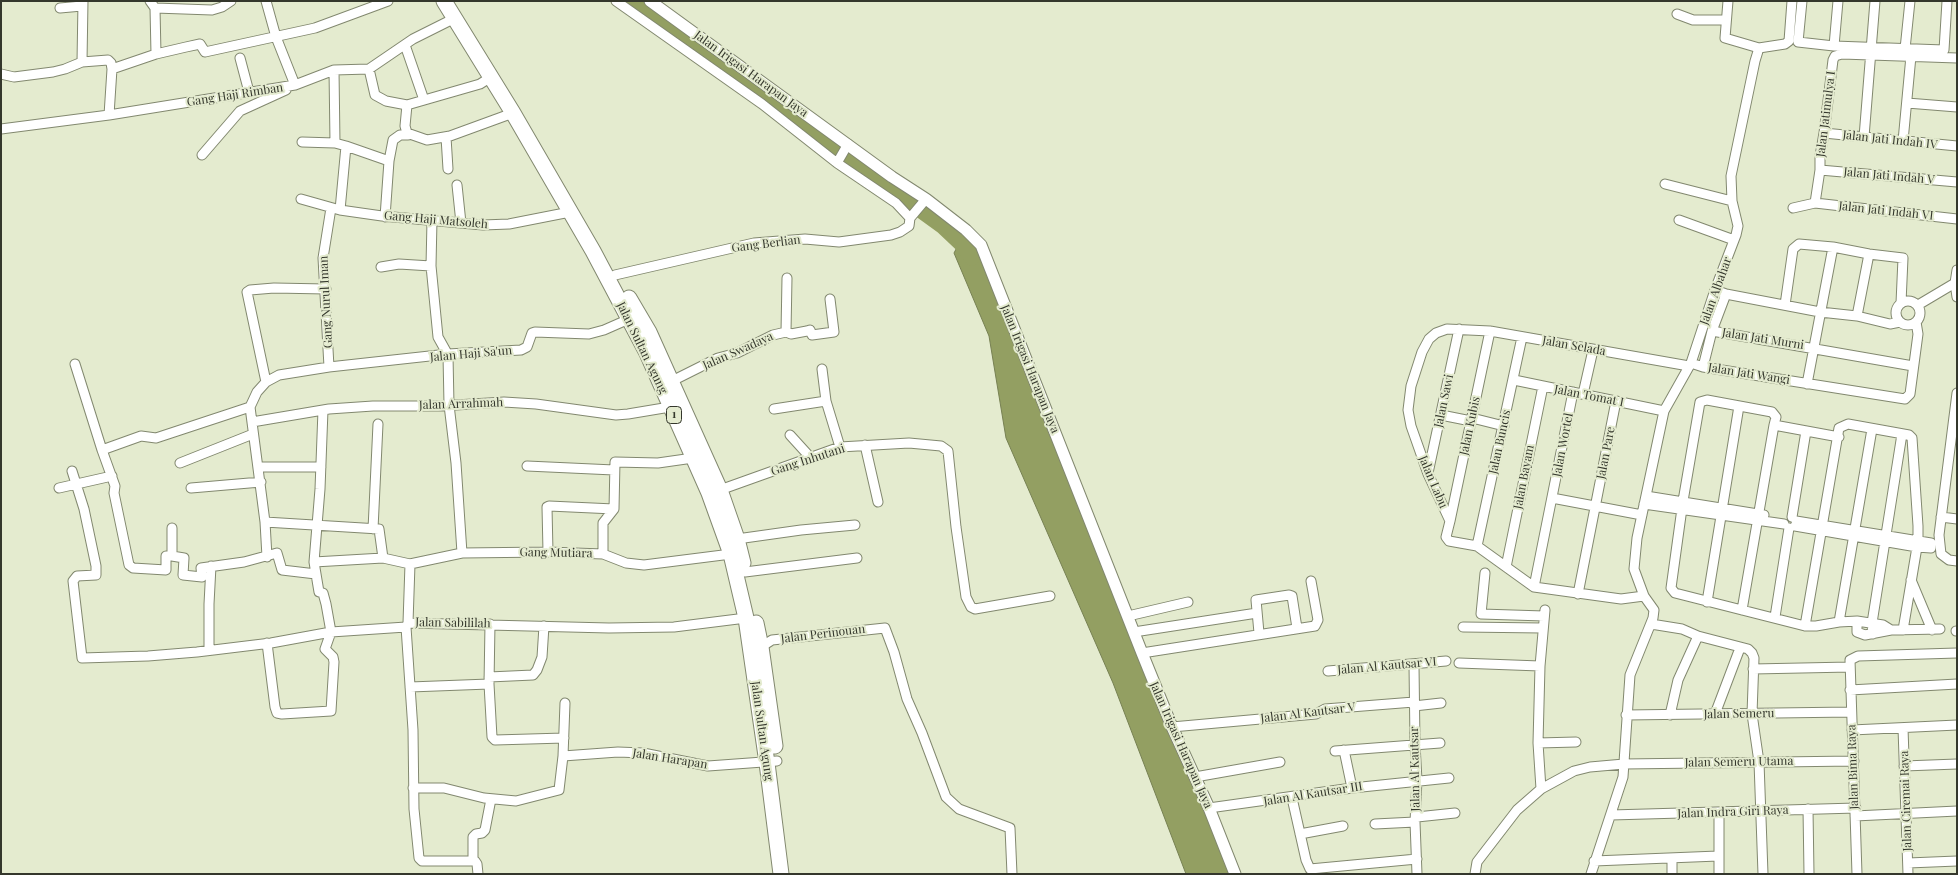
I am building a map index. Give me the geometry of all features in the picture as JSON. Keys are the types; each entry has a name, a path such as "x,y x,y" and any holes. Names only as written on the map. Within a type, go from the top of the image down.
{"highway":[{"name":"Jalan Sultan Agung","path":"444,1 520,107 649,332 672,381 715,492 737,540 761,647 781,874"},
{"name":"Jalan Sultan Agung","path":"455,1 462,24 490,77 593,250 647,353 693,458 715,492 746,618 772,762 789,874"}],"street":[{"path":"156,54 152,4 212,10 222,7 231,1"},
{"path":"202,154 243,109 295,85 276,37 266,1"},
{"path":"112,69 156,54 199,44 205,52 315,28 388,1"},
{"path":"616,1 763,103 838,161 913,215 924,201"},
{"name":"Jalan Irigasi Harapan Jaya","path":"650,1 771,91 966,230 981,246 1142,653 1172,727 1209,808 1235,874"},
{"path":"1728,1 1725,20 1726,38 1759,48 1786,44 1789,41 1792,1"},
{"path":"1802,1 1798,42 1871,51"},
{"path":"1834,46 1838,1"},
{"path":"1864,137 1875,1"},
{"path":"1903,141 1907,103 1910,1"},
{"path":"1908,52 1944,50 1947,1"},
{"path":"60,8 83,4 82,62"},
{"path":"1677,14 1693,20 1725,20"},
{"path":"462,24 405,45 369,69 375,95 386,101 407,105 480,84 490,77"},
{"path":"405,45 424,100"},
{"name":"Jalan Albahar","path":"1653,617 1634,569 1636,538 1664,411 1690,364 1738,226 1732,201 1731,176 1759,48"},
{"name":"Jalan Jatimulya I","path":"1815,204 1835,56 1871,51 1908,52 1957,58"},
{"path":"240,58 249,92"},
{"path":"1,74 19,76 62,71 82,62 108,60 112,63 109,114"},
{"name":"Gang Haji Rimban","path":"1,128 109,114 295,85 334,70 369,69"},
{"path":"334,70 335,143"},
{"path":"763,103 771,91"},
{"path":"1907,103 1957,107"},
{"path":"407,105 405,126 408,135"},
{"path":"385,216 392,140 400,135 427,140 446,137 513,113"},
{"name":"Jalan Jati Indah IV","path":"1824,133 1957,146"},
{"path":"446,137 448,169"},
{"path":"302,142 335,143 389,160"},
{"name":"Gang Nurul Iman","path":"329,367 323,258 335,209 346,146"},
{"path":"838,161 847,146"},
{"name":"Jalan Jati Indah V","path":"1820,170 1957,182"},
{"path":"1664,184 1732,201"},
{"path":"457,185 462,223"},
{"name":"Gang Haji Matsoleh","path":"301,199 335,209 385,216 490,226 570,212"},
{"name":"Jalan Jati Indah VI","path":"1793,208 1815,204 1957,219"},
{"name":"Gang Berlian","path":"615,274 754,243 805,239 839,242 891,236 909,226 913,215"},
{"path":"432,220 431,266 438,337 448,354 450,405 462,553"},
{"path":"1679,220 1734,240"},
{"path":"1785,305 1794,247 1799,244 1833,246 1904,259 1901,303 1896,309 1900,322"},
{"path":"1807,384 1833,246"},
{"path":"1857,316 1869,254"},
{"path":"381,267 399,264 431,266"},
{"path":"1957,270 1955,283 1957,297"},
{"path":"786,332 787,278"},
{"path":"1918,305 1955,283"},
{"path":"267,557 259,467 250,407 257,392 266,382 247,292 250,290 283,288 326,289"},
{"path":"1715,290 1726,294 1820,312 1857,316 1890,324 1900,322 1909,325 1916,322 1920,316 1918,305 1912,301 1901,303"},
{"path":"1703,367 1712,331 1726,294"},
{"name":"Jalan Swadaya","path":"672,381 718,358 736,353 773,335 810,330 812,335 832,333 835,330 830,299"},
{"name":"Jalan Haji Sa'un","path":"266,382 278,375 329,367 448,354 521,350 526,347 532,333 535,332 592,333 629,319"},
{"path":"1814,348 1913,366 1918,334 1916,322"},
{"name":"Jalan Labu","path":"1459,329 1442,329 1429,340 1422,352 1411,386 1408,410 1428,474 1450,521 1447,540 1478,546 1534,587 1621,599 1644,596"},
{"name":"Jalan Selada","path":"1459,329 1490,331 1593,350 1690,364"},
{"name":"Jalan Sawi","path":"1428,474 1459,329"},
{"name":"Jalan Kubis","path":"1450,521 1490,331"},
{"name":"Jalan Jati Murni","path":"1712,331 1814,348"},
{"name":"Jalan Buncis","path":"1478,546 1522,337"},
{"path":"1583,394 1593,350"},
{"path":"75,364 115,486 114,494 129,565 133,568 166,570 166,556 172,556 184,558 183,575 202,577 202,568 244,562 277,553 282,570 316,574"},
{"name":"Jalan Jati Wangi","path":"1690,364 1901,399 1908,398 1910,394 1913,366"},
{"path":"822,369 826,401 840,447"},
{"name":"Jalan Tomat I","path":"1514,380 1664,411"},
{"name":"Jalan Bayam","path":"1506,568 1542,386"},
{"name":"Jalan Wortel","path":"1534,587 1573,392"},
{"path":"1957,393 1952,474 1939,534 1940,552 1949,560 1957,561"},
{"path":"1742,610 1776,417 1772,412 1708,400 1700,402 1682,506 1671,588 1675,593 1706,602 1742,610 1775,617 1805,626 1857,621 1883,625 1891,630"},
{"path":"774,409 826,401"},
{"name":"Jalan Pare","path":"1578,594 1616,401"},
{"name":"Jalan Arrahmah","path":"252,422 322,410 374,406 521,403 616,415 670,406"},
{"path":"1706,602 1739,406"},
{"path":"102,450 141,436 156,438 250,407"},
{"path":"267,644 277,712 282,714 329,713 332,709 334,662 325,649 331,632 326,604 322,593 318,592 314,562 318,525 322,410"},
{"path":"1441,415 1504,426"},
{"path":"373,529 378,424"},
{"path":"1805,626 1838,437 1840,428 1844,424 1909,435 1912,438 1918,526 1917,544 1903,630"},
{"path":"1774,425 1838,437"},
{"path":"1839,622 1872,429"},
{"path":"1775,617 1806,431"},
{"path":"180,463 253,434"},
{"path":"1873,634 1872,623 1902,434"},
{"path":"790,435 810,457"},
{"name":"Gang Inhutani","path":"715,492 840,447 909,443 941,446 948,451 958,544 966,597 971,606 975,609 1050,596"},
{"path":"866,445 878,502"},
{"path":"603,554 603,523 614,509 614,463 616,461 658,462 693,458"},
{"path":"528,466 614,470"},
{"path":"259,467 321,467"},
{"path":"72,470 76,484"},
{"path":"59,488 112,476"},
{"path":"191,488 260,482"},
{"name":"Jalan Sabililah","path":"76,484 84,509 96,566 96,575 78,576 73,581 82,658 148,656 209,650 267,644 331,632 407,625 490,624 609,628 674,626 746,618"},
{"path":"1552,498 1642,514"},
{"path":"1645,500 1917,544"},
{"path":"548,552 547,508 549,506 614,509"},
{"path":"1942,518 1957,519"},
{"path":"265,522 378,529 383,558"},
{"path":"737,540 801,530 855,525"},
{"path":"172,528 172,556"},
{"name":"Gang Mutiara","path":"410,564 462,553 548,552 603,554 626,563 644,565 731,554"},
{"path":"314,562 383,558 410,564 407,625 413,730 413,788 419,858 422,861 473,861"},
{"path":"745,572 857,558"},
{"path":"209,650 211,566"},
{"path":"1485,573 1481,614 1545,613 1542,628 1538,743 1541,789"},
{"path":"1142,653 1315,626 1317,624 1311,580"},
{"path":"1857,621 1856,629 1860,634 1865,635 1891,630 1936,629 1911,580"},
{"path":"1259,634 1256,600 1292,596 1297,628"},
{"path":"1128,616 1188,602"},
{"path":"1134,632 1257,613"},
{"path":"1591,874 1623,777 1630,675 1653,617 1698,636 1748,649 1752,653 1752,714 1759,762 1763,874"},
{"path":"490,624 490,734 493,738 564,738"},
{"path":"410,687 489,681 533,675 542,657 544,626"},
{"name":"Jalan Perinouan","path":"761,647 772,640 882,627 886,629 908,699 946,797 959,809 1010,828 1012,874"},
{"path":"1463,627 1542,628"},
{"path":"1670,715 1678,680 1698,636"},
{"path":"1715,714 1740,648"},
{"path":"1753,669 1850,663 1858,656 1957,653"},
{"name":"Jalan Al Kautsar VI","path":"1328,671 1446,661"},
{"path":"1459,663 1540,666"},
{"name":"Jalan Bima Raya","path":"1850,663 1857,874"},
{"name":"Jalan Al Kautsar","path":"1414,665 1417,874"},
{"path":"1850,690 1957,684"},
{"path":"413,788 444,788 490,799 518,801 559,790 563,756 565,703"},
{"name":"Jalan Al Kautsar V","path":"1172,727 1316,714 1325,709 1440,703"},
{"name":"Jalan Semeru","path":"1626,716 1851,712"},
{"path":"1852,730 1957,725"},
{"name":"Jalan Ciremai Raya","path":"1903,728 1908,874"},
{"path":"1538,743 1576,742"},
{"path":"1352,788 1339,750 1440,743"},
{"name":"Jalan Harapan","path":"563,756 631,752 654,754 708,766 772,762"},
{"name":"Jalan Semeru Utama","path":"1475,874 1476,862 1516,810 1541,789 1574,771 1590,767 1624,764 1854,761"},
{"path":"1195,777 1280,762"},
{"path":"1904,766 1957,764"},
{"name":"Jalan Al Kautsar III","path":"1209,808 1292,798 1352,788 1449,778"},
{"path":"1292,798 1306,860 1310,869 1417,859"},
{"path":"478,874 476,862 473,861 473,837 485,830 490,799"},
{"path":"1808,809 1809,874"},
{"name":"Jalan Indra Giri Raya","path":"1611,815 1808,809 1906,813 1957,811"},
{"path":"1719,812 1719,874"},
{"path":"1375,824 1455,813"},
{"path":"1300,834 1343,826"},
{"path":"1594,861 1718,856"},
{"path":"1672,858 1672,874"},
{"path":"1908,863 1957,861"}],"shaded area":[{"path":"966,230 978,242 1234,874 1186,874 1113,683 1006,438 989,336 954,253"}],"waterway":[{"path":"631,1 943,227 961,244 972,258"}]}
